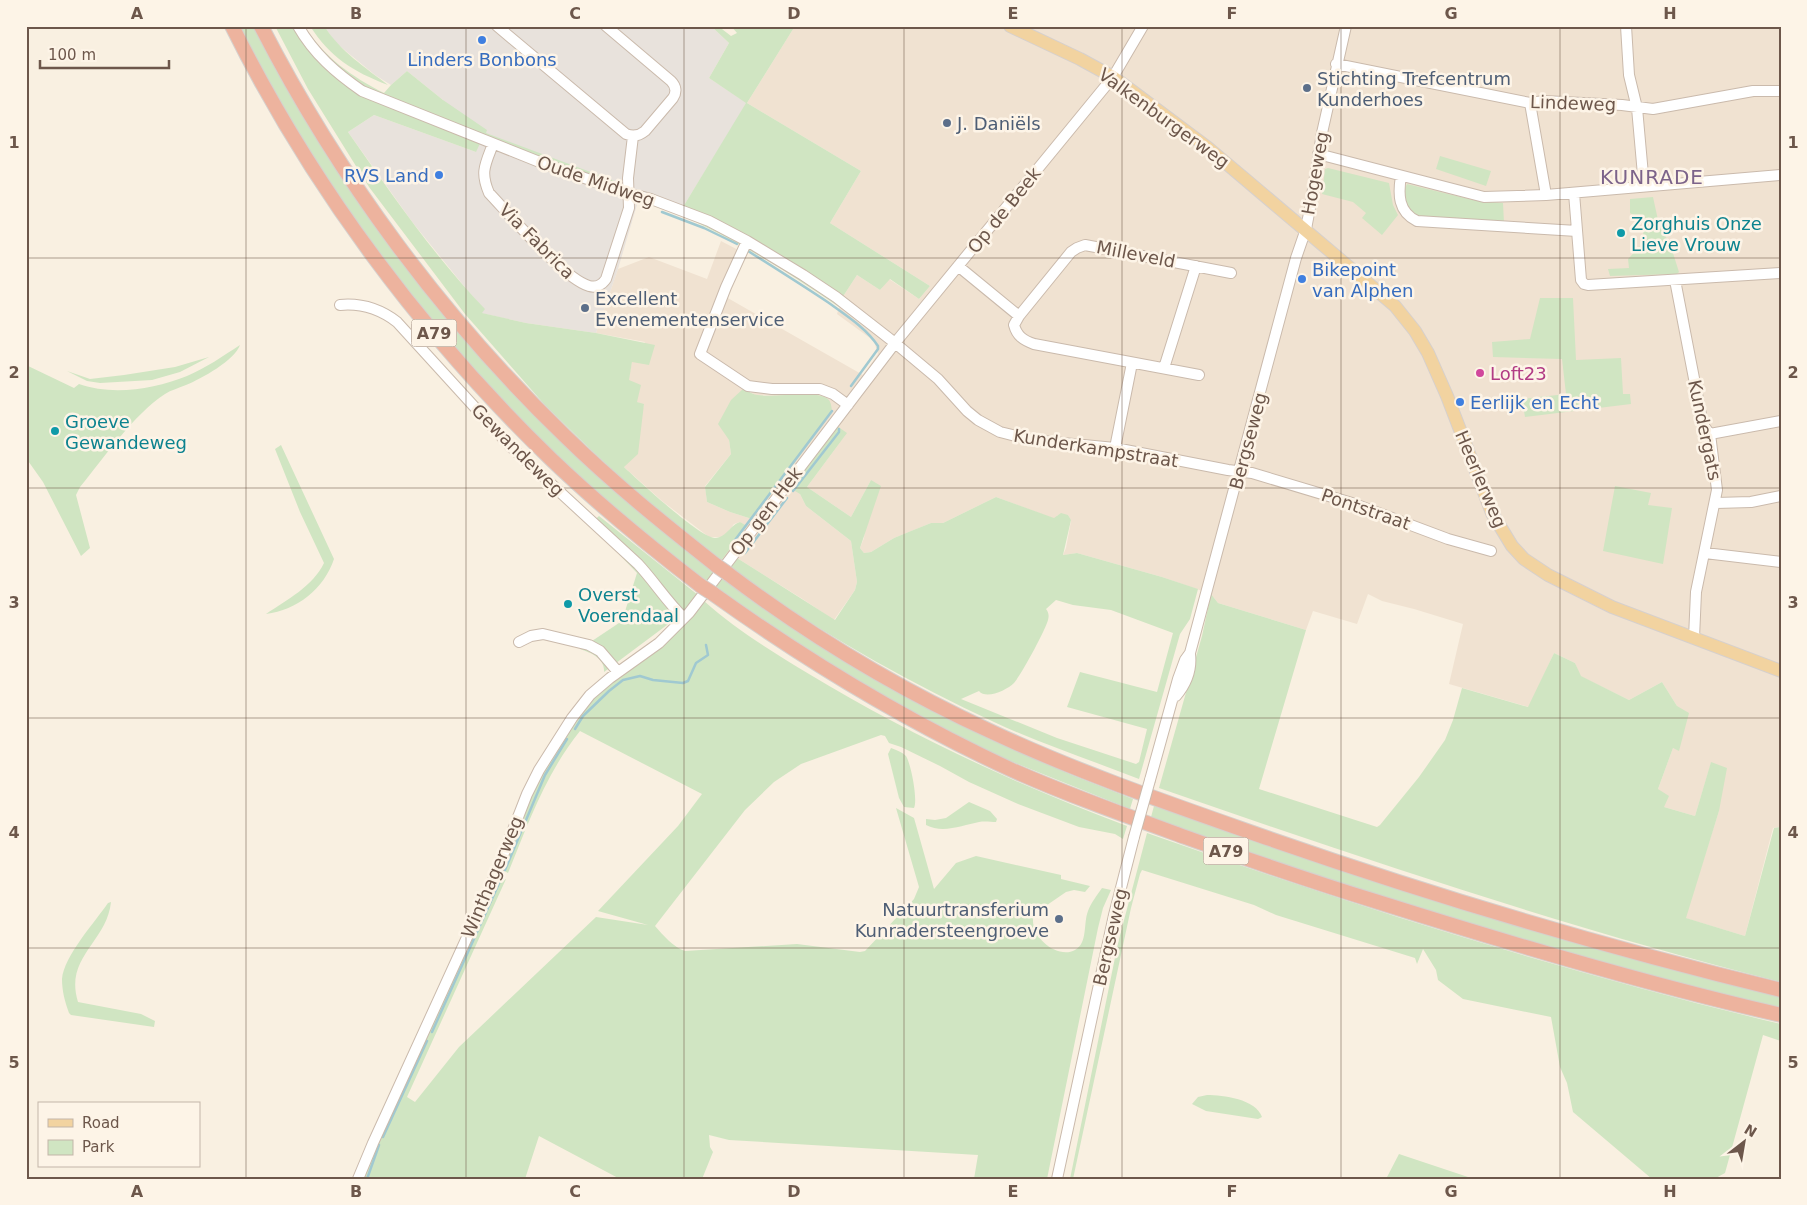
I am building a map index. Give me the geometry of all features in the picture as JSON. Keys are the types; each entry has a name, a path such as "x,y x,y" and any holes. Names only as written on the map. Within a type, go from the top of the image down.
{"highway":[{"name":"A79","path":"232,26 306,158 358,235 418,313 485,392 552,460 627,527 707,589 794,650 868,695 978,754 1131,818 1275,868 1459,928 1598,969 1781,1015"},
{"name":"A79","path":"261,26 306,106 350,177 393,238 465,329 515,385 565,436 639,503 722,570 840,651 899,685 991,732 1078,770 1167,803 1323,858 1465,903 1610,945 1781,990"}],"main road":[{"name":"Valkenburgerweg","path":"1010,26 1113,77 1207,147 1306,229"},
{"name":"Heerlerweg","path":"1306,229 1389,300 1402,313 1418,336 1434,365 1447,396 1492,513 1518,553 1530,564 1548,575 1626,613 1781,671"}],"street":[{"name":"Oude Midweg","path":"298,26 322,59 339,75 362,91 493,144 710,221 803,275 836,297 895,343"},
{"path":"497,26 623,131 633,136 640,135 673,98 675,86 671,80 606,26"},
{"name":"Op de Beek","path":"895,343 1113,77 1143,26"},
{"path":"1626,26 1629,75 1637,108 1644,186"},
{"name":"Hogeweg","path":"1306,229 1318,154 1345,27"},
{"name":"Lindeweg","path":"1336,64 1530,103 1544,101 1622,105 1652,109 1753,91 1781,91"},
{"path":"1530,103 1546,195"},
{"path":"628,193 633,136"},
{"name":"Via Fabrica","path":"493,144 484,168 484,180 489,193 559,266 578,281 588,286 596,286 606,279 629,208 628,193"},
{"path":"1318,154 1484,197 1574,193 1781,175"},
{"path":"1401,176 1398,191 1400,203 1406,213 1417,221 1577,231"},
{"path":"1574,193 1581,280 1584,284 1781,273"},
{"name":"Bergseweg","path":"1057,1179 1112,923 1134,837 1178,679 1185,660 1190,653 1295,263 1306,229"},
{"path":"747,241 726,287 700,354 748,386 772,390 820,389 833,394 848,405"},
{"name":"Milleveld","path":"1019,316 1071,252 1085,245 1231,273"},
{"path":"958,266 1019,316 1014,325 1017,334 1026,341 1200,375"},
{"name":"Milleveld","path":"1164,368 1196,266"},
{"name":"Kundergats","path":"1675,280 1703,425 1710,434 1717,490 1716,503 1696,592 1694,638"},
{"name":"Gewandeweg","path":"340,305 355,304 372,308 397,322 510,446 638,564 684,618"},
{"name":"Kunderkampstraat","path":"895,343 938,379 967,411 978,420 1000,432 1032,440 1115,448 1240,472"},
{"name":"Op gen Hek","path":"684,618 895,343"},
{"path":"1115,448 1132,363"},
{"path":"1710,434 1781,421"},
{"name":"Pontstraat","path":"1240,472 1252,473 1352,503 1448,539 1491,551"},
{"path":"1716,503 1751,502 1781,496"},
{"path":"1705,553 1781,562"},
{"name":"Winthagerweg","path":"358,1179 495,876 534,778 579,709 597,689 659,643 684,618"},
{"path":"519,642 530,636 543,634 589,644 600,651 618,672"}],"shaded area":[{"path":"324,26 711,26 729,43 709,78 747,103 683,207 641,191 618,269 596,333 526,323 481,313 484,309 413,223 348,132 374,115 476,152 443,100 407,71 391,85 375,75 336,43"},
{"path":"795,26 1781,26 1781,824 1780,827 1773,828 1745,936 1685,918 1719,811 1711,763 1695,816 1664,807 1658,789 1673,748 1679,750 1677,706 1662,682 1629,700 1580,676 1575,663 1554,653 1529,707 1449,684 1463,624 1382,601 1368,594 1357,624 1313,611 1306,630 1218,603 1211,594 1162,577 1077,553 1063,555 1071,521 1068,515 1058,515 1055,519 996,497 943,523 931,523 894,538 871,552 864,553 860,548 864,538 871,480 851,517 807,487 847,433 800,494 806,506 851,541 857,582 855,590 834,620 737,558 730,568 721,561 746,526 740,522 734,524 721,537 709,537 662,501 624,467 644,405 637,402 628,381 632,362 645,342 596,333 618,269 649,257 707,279 721,241 744,253 726,297 863,375 878,354 874,341 837,314 842,298 857,275 880,290 889,279 919,299 930,286 830,223 861,171 747,103","holes":["744,388 755,395 775,396 832,410 752,519 707,502 705,486 731,454 729,440"]}],"green space":[{"path":"238,26 254,26 378,227 603,479 921,703 989,739 1133,799 1130,809 993,754 874,694 752,617 636,527 574,473 471,369 427,317 344,205 291,123"},
{"path":"275,26 294,26 308,50 337,79 353,80 331,63 301,26 304,26 320,47 339,65 384,93 407,71 443,100 487,130 486,133 620,183 616,184 483,137 476,152 374,115 348,132 430,245 485,309 482,313 526,323 596,333 655,345 649,365 632,362 629,380 641,385 637,402 644,404 638,454 624,467 683,519 707,535 715,538 719,537 740,522 747,526 721,561 634,490 589,448 544,404 465,314 369,187 308,89"},
{"path":"310,26 326,26 338,44 362,66 388,85 353,69 343,62 326,47"},
{"path":"711,26 718,26 731,36 737,33 731,26 795,26 747,103 861,171 830,223 930,286 919,299 890,279 880,290 857,275 842,298 839,307 741,245 673,212 638,200 641,191 683,207 746,103 709,78 729,43"},
{"path":"1440,156 1491,171 1486,186 1436,169"},
{"path":"1328,168 1389,183 1393,205 1398,215 1382,235 1362,218 1366,213 1353,202 1322,194 1325,169"},
{"path":"1407,184 1473,200 1503,203 1504,223 1420,217 1409,212 1403,192"},
{"path":"1653,197 1658,220 1672,250 1679,272 1677,274 1610,276 1608,269 1629,268 1628,259 1644,242 1642,220 1630,213 1630,199"},
{"path":"1540,298 1573,298 1576,360 1621,358 1623,394 1630,394 1631,404 1525,417 1522,399 1566,394 1562,359 1493,357 1492,342 1530,339"},
{"path":"240,345 232,357 225,363 208,374 167,393 153,403 120,437 80,487 76,495 90,548 81,556 43,482 26,458 26,365 74,388 79,384 106,390 133,389 174,381 187,376 208,366"},
{"path":"209,357 180,372 152,380 100,383 87,381 67,371 90,379 175,367"},
{"path":"744,388 756,395 765,396 805,394 822,396 829,400 832,410 752,519 707,502 705,487 731,454 729,440 718,424 731,400"},
{"path":"837,426 847,433 807,487 851,517 871,480 881,486 860,548 864,553 871,552 894,538 931,523 943,523 996,497 1054,518 1061,513 1068,515 1071,520 1063,555 1077,553 1198,589 1190,619 1180,634 1139,779 1012,730 925,688 825,632 730,568 737,558 835,620 855,590 857,582 851,541 806,506 800,494 790,488","holes":["1056,600 1073,605 1111,610 1173,633 1157,692 1080,672 1067,707 1147,729 1139,762 1136,764 1057,738 961,699 979,691 986,695 1002,691 1011,686 1022,671 1046,626 1049,617 1046,609"]},
{"path":"281,445 334,559 324,580 308,596 288,608 266,614 306,586 324,563 300,512 275,449"},
{"path":"1615,486 1651,493 1648,505 1672,508 1663,564 1603,551"},
{"path":"599,516 698,595 675,619 604,672 604,667 600,660 593,654 580,649 622,621 637,573 590,524"},
{"path":"1211,594 1218,603 1306,630 1259,789 1377,827 1419,777 1445,740 1462,688 1528,707 1554,653 1575,663 1581,676 1629,700 1662,682 1677,706 1689,713 1679,751 1673,748 1658,789 1669,796 1664,807 1695,816 1711,762 1727,768 1719,811 1686,918 1745,936 1774,828 1780,827 1781,824 1781,982 1624,939 1468,892 1159,788 1202,636"},
{"path":"704,601 741,631 768,649 886,718 965,758 1045,794 1127,826 1123,839 1115,834 1079,827 1018,804 969,782 940,766 889,743 885,736 881,735 801,764 774,782 745,810 655,926 672,944 685,951 797,944 860,952 865,951 914,899 919,887 896,808 914,818 934,889 956,863 976,856 1061,875 1061,879 1090,886 1085,892 1074,890 1066,892 1034,914 1035,930 1045,944 1052,949 1068,952 1079,947 1084,938 1088,911 1091,905 1102,888 1111,890 1103,908 1098,928 1047,1179 974,1179 978,1155 729,1140 709,1135 710,1147 713,1152 702,1179 620,1179 539,1136 525,1179 362,1179 498,879 502,881 506,879 407,1097 415,1102 459,1047 596,917 648,925 598,911 678,826 702,794 580,731 557,764 548,781 508,873 501,869 535,784 573,720 595,695"},
{"path":"891,748 899,751 908,760 915,790 914,808 904,807 899,798 888,754"},
{"path":"969,802 990,811 997,819 996,822 979,822 946,829 933,828 926,825 926,819 946,818"},
{"path":"1154,806 1283,850 1781,996 1781,1008 1599,962 1465,922 1319,875 1151,817"},
{"path":"1147,833 1461,937 1620,983 1781,1024 1781,1041 1763,1035 1725,1173 1714,1179 1652,1179 1573,1112 1567,1083 1560,1067 1551,1017 1463,999 1438,980 1436,970 1423,949 1417,964 1415,958 1276,915 1254,905 1142,870 1131,908 1073,1179 1070,1179 1118,943"},
{"path":"111,902 108,916 81,961 77,973 75,986 78,1002 141,1014 155,1021 154,1027 71,1015 69,1013 63,988 64,970 81,939 108,903"},
{"path":"1207,1095 1230,1097 1246,1102 1259,1111 1262,1117 1258,1119 1206,1111 1192,1104 1198,1097"},
{"path":"1399,1154 1474,1179 1386,1179"}],"waterway":[{"path":"662,212 704,228 737,244"},
{"path":"748,251 829,303 856,323 878,346 878,349 851,386"},
{"path":"732,544 832,411"},
{"path":"793,491 839,432 839,429"},
{"path":"745,553 787,498"},
{"path":"575,729 583,716 623,680 640,676 653,680 683,683 688,681 696,663 708,655 706,645"},
{"path":"505,870 545,775 567,739"},
{"path":"432,1032 500,881"},
{"path":"383,1137 427,1041"},
{"path":"367,1179 379,1145"}],"place":[{"name":"Linders Bonbons","path":"482,40"},
{"name":"Stichting Trefcentrum Kunderhoes","path":"1307,88"},
{"name":"J. Daniëls","path":"947,123"},
{"name":"RVS Land","path":"439,175"},
{"name":"Zorghuis Onze Lieve Vrouw","path":"1621,233"},
{"name":"Bikepoint van Alphen","path":"1302,279"},
{"name":"Excellent Evenementenservice","path":"585,308"},
{"name":"Loft23","path":"1480,373"},
{"name":"Eerlijk en Echt","path":"1460,402"},
{"name":"Groeve Gewandeweg","path":"55,431"},
{"name":"Overst Voerendaal","path":"568,604"},
{"name":"Natuurtransferium Kunradersteengroeve","path":"1059,919"}],"district":[{"name":"KUNRADE","path":"1652,177"}]}
